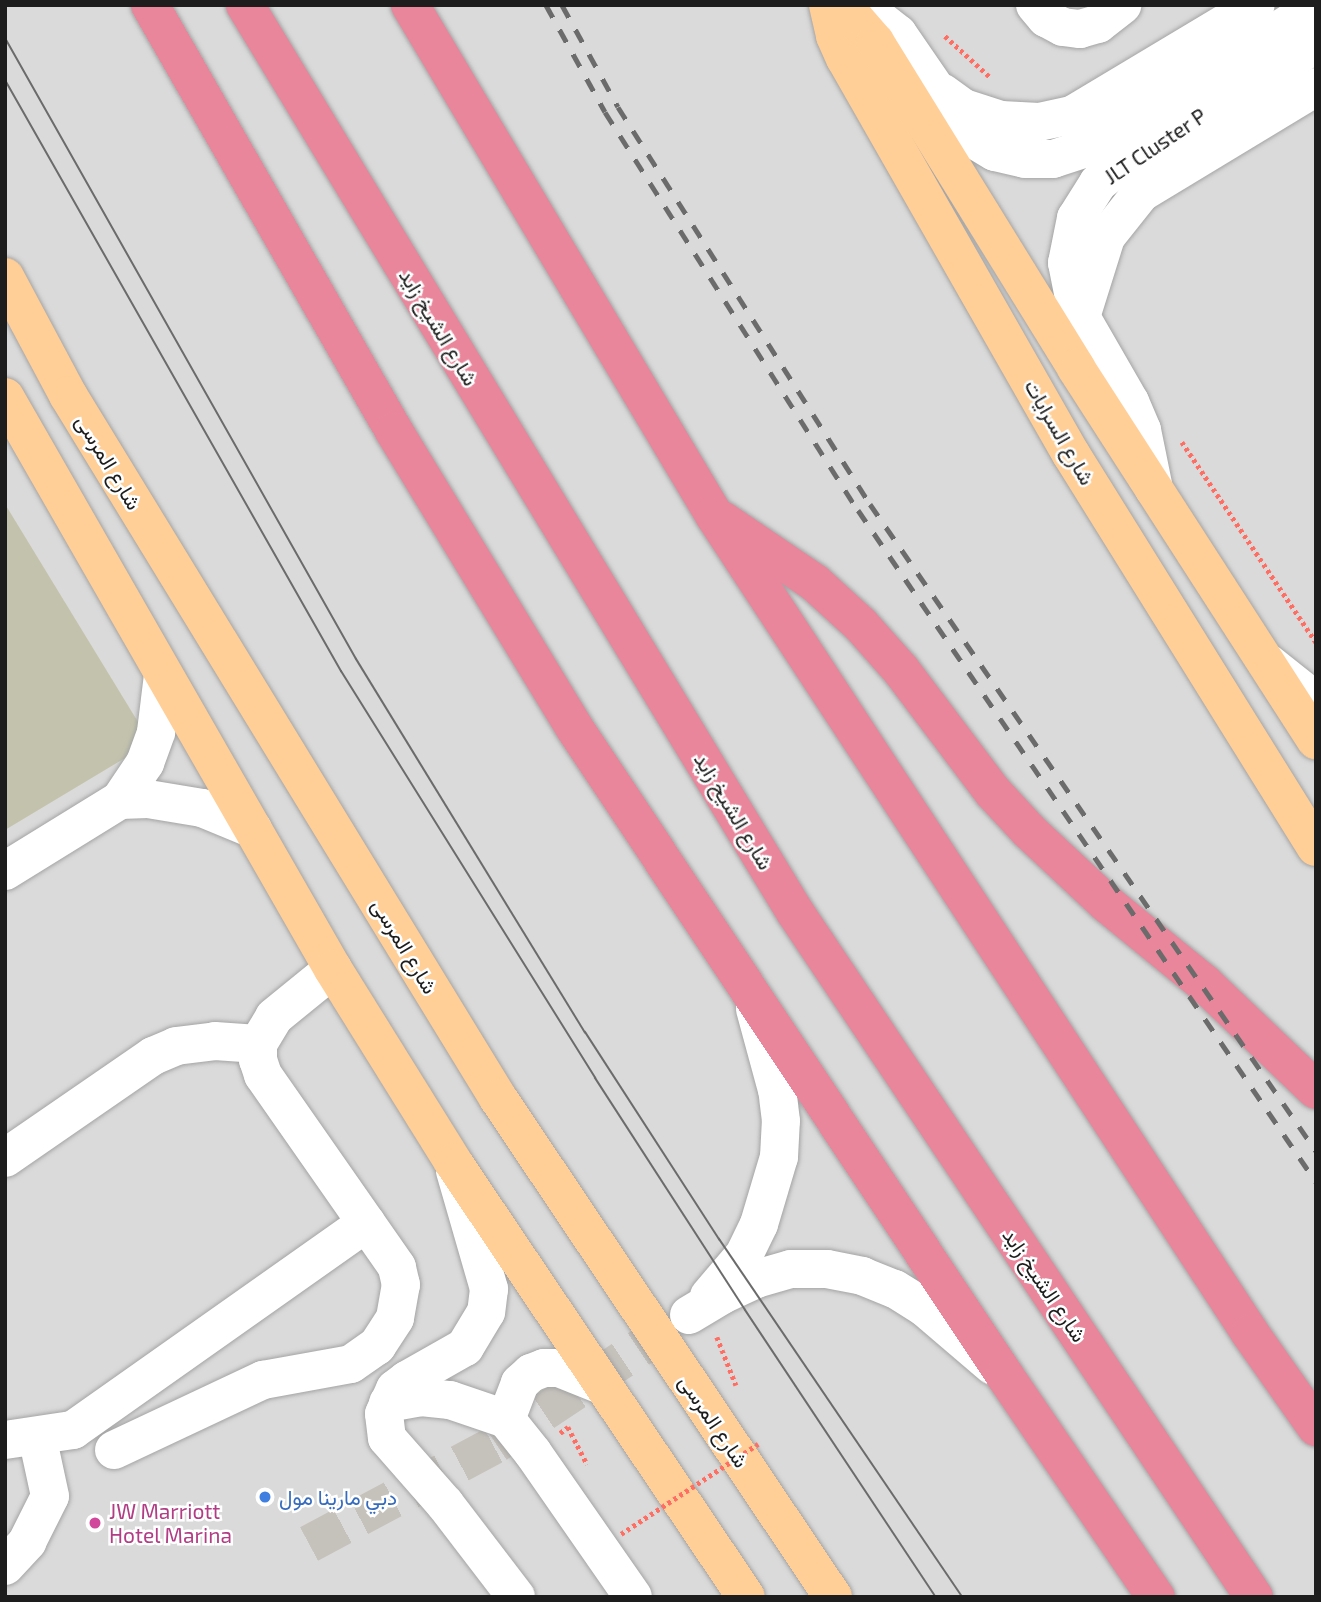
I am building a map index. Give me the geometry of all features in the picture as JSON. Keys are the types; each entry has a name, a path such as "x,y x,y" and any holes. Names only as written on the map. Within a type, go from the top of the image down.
{"highway":[{"path":"150,5 483,580 668,872 1156,1597"},
{"name":"شارع الشيخ زايد","path":"245,5 795,912 1254,1597"},
{"path":"410,5 714,515 1235,1309 1316,1427"},
{"path":"714,515 766,547 815,583 861,625 901,670 993,792 1029,831 1096,895 1205,984 1261,1034 1316,1090"},
{"path":"1261,1034 1316,1114"}],"main road":[{"name":"شارع السرايات","path":"828,5 835,36 845,58 1071,454 1316,847"},
{"path":"843,5 875,42 1076,368 1316,740"},
{"name":"شارع المرسى","path":"5,277 68,395 498,1098 833,1597"},
{"path":"5,313 68,395"},
{"path":"5,397 19,438 163,675 333,969 453,1163 746,1597"}],"street":[{"name":"JLT Cluster P","path":"861,5 898,34 968,136 995,152 1025,159 1053,159 1084,149 1316,7"},
{"path":"1035,5 1046,18 1062,27 1080,29 1098,24 1122,5"},
{"path":"933,86 964,108 1000,120 1039,122 1072,114 1256,5"},
{"name":"JLT Cluster P","path":"1154,489 1144,439 1130,402 1081,317 1069,286 1069,240 1076,218 1098,183 1131,157 1316,44"},
{"path":"1081,317 1106,237 1141,193 1316,87"},
{"path":"1264,659 1316,701"},
{"path":"5,871 120,800 145,763 156,732 163,675"},
{"path":"120,800 148,799 202,808 253,829"},
{"path":"114,1450 263,1380 336,1368 364,1358 387,1333 400,1302 401,1285 397,1267 263,1075 258,1060 258,1044 274,1017 333,969"},
{"path":"749,990 777,1090 781,1121 779,1157 771,1191 744,1255 718,1287 689,1315 722,1295 757,1279 791,1269 827,1269 862,1276 895,1289 925,1308 1005,1376"},
{"path":"5,1158 153,1056 176,1046 215,1041 258,1044"},
{"path":"453,1163 489,1289 486,1312 465,1347 396,1389 384,1414 387,1438 453,1514 516,1597"},
{"path":"5,1566 27,1542 50,1496 21,1438 73,1430 366,1223"},
{"path":"506,1419 520,1383 531,1373 544,1368 559,1368 601,1385"},
{"path":"388,1403 421,1397 450,1400 506,1419 533,1453 633,1597"}],"path":[{"path":"621,1534 758,1444"}],"shaded area":[{"path":"5,5 1316,5 1316,1597 5,1597"},
{"path":"5,504 146,735 140,749 5,830"}],"tunnel":[{"path":"309,1544 496,1444 685,1318"}],"tram line":[{"path":"5,38 356,659 585,1032 719,1239 962,1597"},
{"path":"5,80 341,671 595,1078 936,1597"}],"railway":[{"path":"546,5 605,112 858,510 1316,1182"},
{"path":"562,5 618,107 870,504 1316,1151"}],"place":[{"name":"دبي مارينا مول","path":"265,1497"},
{"name":"JW Marriott Hotel Marina","path":"95,1523"}]}
